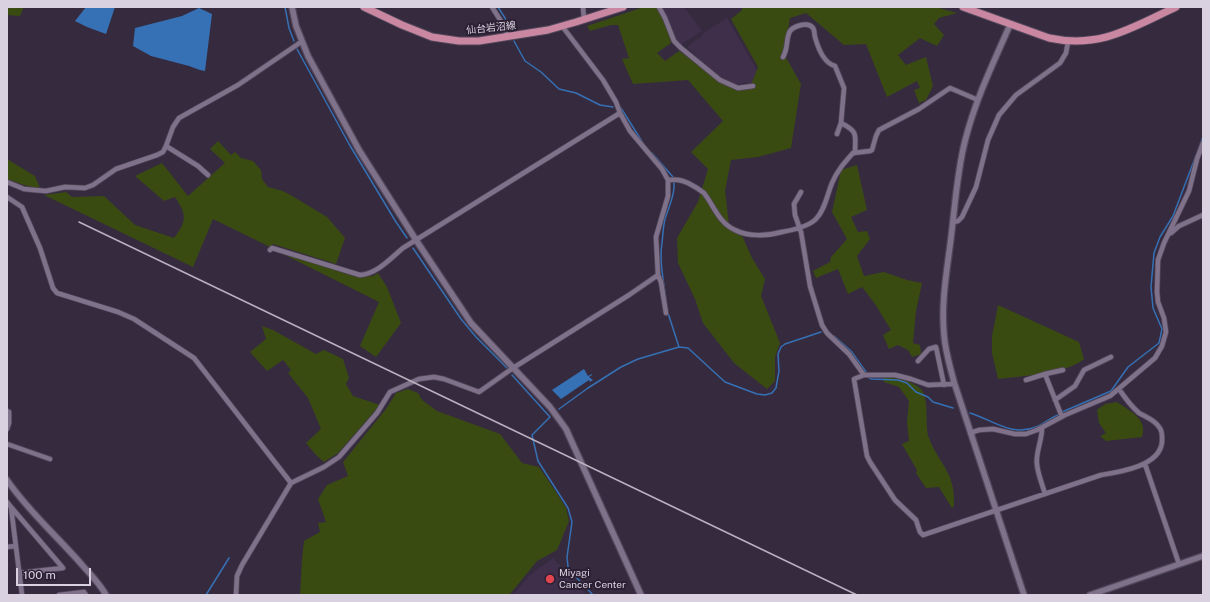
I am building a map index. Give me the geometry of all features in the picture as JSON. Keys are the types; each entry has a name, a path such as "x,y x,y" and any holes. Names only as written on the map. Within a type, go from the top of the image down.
{"main road":[{"name":"仙台岩沼線","path":"364,7 432,37 459,41 479,41 508,37 562,26 622,7"},
{"path":"963,7 1010,25 1049,38 1068,42 1092,41 1112,36 1176,7"}],"street":[{"path":"292,7 301,42 359,150 416,240 471,323 550,407 566,429 641,595"},
{"path":"492,7 504,26 508,37"},
{"path":"583,7 584,19"},
{"path":"659,7 674,41 680,48 720,80 738,88 753,86"},
{"path":"783,57 786,52 789,32 792,28 802,25 813,28 815,38 824,57 831,65 835,66 844,88 841,123 836,134"},
{"path":"1010,25 978,100 965,142 960,166 944,290 943,314 945,344 954,384 1024,595"},
{"path":"562,26 603,80 634,136 662,169 672,179 681,180 698,188 728,226 735,231 746,234 757,235 780,233 800,228 815,220 822,211 837,173 853,153 871,150 879,130 919,109 950,88 978,100"},
{"path":"7,182 24,189 46,191 65,187 85,188 93,185 116,170 157,155 163,152 173,127 179,118 238,84 301,42"},
{"path":"953,222 962,218 979,176 988,140 999,115 1016,95 1054,69 1060,63 1066,53 1068,42"},
{"path":"270,250 272,248 360,275 375,271 403,248 620,113"},
{"path":"841,123 851,128 855,134 854,153"},
{"path":"970,433 979,430 993,429 1015,434 1026,434 1042,428 1062,417 1106,398 1119,389 1155,358 1164,341 1166,326 1156,292 1158,260 1164,243 1189,191 1197,159 1203,145"},
{"path":"166,146 198,166 208,175"},
{"path":"666,313 661,282 658,275 656,237 672,179"},
{"path":"801,192 794,204 795,214 800,228 810,286 822,325 827,333 849,354 864,374"},
{"path":"7,197 17,202 22,207 40,248 53,288 57,293 118,312 134,320 194,358 292,483"},
{"path":"1169,234 1179,226 1203,215"},
{"path":"236,595 237,576 242,565 292,483 324,467 339,457 377,413 390,392 419,379 434,377 444,379 479,392 514,368 622,300 658,275"},
{"path":"918,361 929,349 945,344"},
{"path":"936,347 944,385"},
{"path":"1055,400 1074,386 1084,370 1111,357"},
{"path":"1026,380 1063,370"},
{"path":"954,384 928,386 911,379 895,375 864,374 854,379 867,456 877,474 895,500 916,520 922,533 925,535 1101,475 1118,472 1144,464 1153,459 1160,451 1161,430 1155,422 1132,406 1119,389"},
{"path":"1045,374 1062,417"},
{"path":"7,411 9,412 7,429"},
{"path":"1042,428 1042,437 1037,463 1045,494"},
{"path":"7,444 50,459"},
{"path":"1144,464 1179,564"},
{"path":"7,480 18,495 101,586 106,595"},
{"path":"7,502 63,568 19,573"},
{"path":"11,507 22,595"},
{"path":"7,548 15,546"},
{"path":"1090,595 1203,556"},
{"path":"59,595 84,592 86,595"}],"shaded area":[{"path":"661,7 684,7 702,31 679,46"},
{"path":"727,18 762,79 750,84 747,82 737,85 715,74 688,48 688,46 702,36 702,34"},
{"name":"Miyagi Cancer Center","path":"553,558 587,595 513,595 530,575"}],"green space":[{"path":"7,7 24,7 20,16 7,15"},
{"path":"644,7 656,8 661,13 665,21 671,43 657,53 665,61 679,51 720,81 749,90 758,67 731,19 742,10 742,7 936,7 957,13 939,18 934,24 944,35 937,46 920,38 898,55 906,65 926,57 933,86 926,100 919,103 914,90 920,88 917,81 887,97 866,44 844,45 806,13 790,18 784,54 801,84 791,148 758,157 731,160 725,191 729,225 740,231 752,258 765,279 761,296 780,343 775,357 775,381 767,389 734,363 703,323 695,299 678,263 677,238 698,202 708,169 691,152 723,121 688,80 633,84 622,59 629,58 618,25 611,25 590,31 587,26"},
{"path":"218,141 231,155 235,152 241,158 253,161 261,170 262,179 268,187 283,191 327,217 345,238 336,264 273,244 270,247 213,219 193,267 44,195 66,192 72,197 104,196 135,225 174,238 181,227 184,218 179,203 175,197 164,201 135,176 162,163 188,196 225,163 210,149"},
{"path":"7,159 35,176 40,188 27,186 7,179"},
{"path":"857,165 867,210 851,217 858,232 867,231 870,239 857,256 864,276 884,272 907,280 922,283 916,311 913,343 920,345 921,354 912,357 908,350 898,345 889,349 883,335 891,330 875,304 862,287 848,294 838,269 816,278 813,271 830,262 831,257 847,239 832,212 841,170"},
{"path":"279,252 356,277 373,276 378,273 387,287 401,323 376,357 360,346 379,302"},
{"path":"998,305 1079,342 1084,359 1067,368 1043,374 998,379 992,353 992,336"},
{"path":"262,326 273,330 316,354 324,350 343,359 349,378 346,384 353,396 380,405 338,453 324,462 306,443 321,429 308,398 288,373 291,370 283,360 267,371 250,352 266,339"},
{"path":"883,377 908,382 917,386 924,393 929,438 950,478 953,487 954,506 952,508 939,487 926,488 916,473 917,470 902,444 909,441 907,422 909,401 899,387 884,382"},
{"path":"408,389 418,393 422,400 437,411 500,434 522,463 539,467 566,508 569,521 557,550 537,561 511,593 507,595 300,595 304,541 320,532 318,523 326,522 318,499 327,485 348,476 343,462 386,409 396,393"},
{"path":"1117,402 1132,412 1140,420 1143,431 1142,437 1106,441 1100,436 1106,433 1099,423 1097,410 1105,404"}],"water":[{"path":"86,7 115,7 106,34 75,21"},
{"path":"199,8 212,14 205,71 151,56 133,46 135,28 182,16"},
{"path":"584,369 588,376 592,374 589,377 593,380 590,382 589,380 561,399 552,390"}],"waterway":[{"path":"285,7 289,28 294,41"},
{"path":"498,7 509,28"},
{"path":"514,41 525,61 541,72 559,89 576,93 600,105 613,107"},
{"path":"297,49 349,144 407,238"},
{"path":"621,108 643,143"},
{"path":"1062,412 1111,391 1128,367 1159,343 1162,329 1153,308 1151,287 1154,253 1160,237 1173,216 1203,137"},
{"path":"652,153 673,177 674,182 672,198 664,222 661,250 661,265 666,301"},
{"path":"413,248 461,319 476,337 507,368"},
{"path":"668,313 679,347"},
{"path":"559,409 621,367 638,359 679,347 688,348 725,382 757,394 765,395 772,393 776,388 779,371 778,354 781,347 785,344 821,332"},
{"path":"834,336 851,351 866,372"},
{"path":"512,375 550,417 532,435 538,461 568,508 572,522 567,557 568,567 593,595"},
{"path":"868,377 871,379 898,380 907,383 916,392 928,397 933,402 953,408"},
{"path":"970,413 1010,429 1018,430 1027,430 1036,427 1058,415"},
{"path":"206,595 229,558"}],"railway":[{"path":"79,222 857,595"}],"place":[{"name":"Miyagi Cancer Center","path":"550,579"}]}
